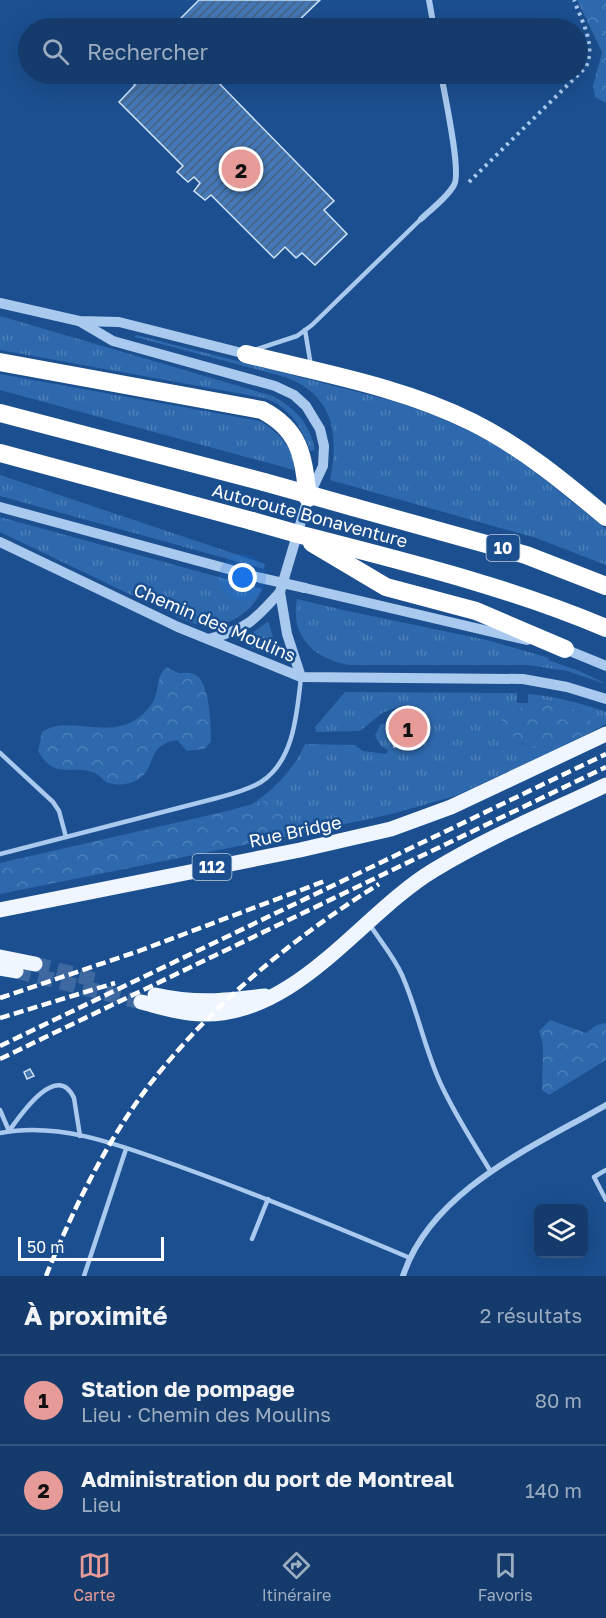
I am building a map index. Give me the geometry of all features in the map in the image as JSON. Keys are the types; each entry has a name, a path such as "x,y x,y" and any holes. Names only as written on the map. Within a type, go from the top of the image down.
{"highway":[{"path":"246,354 416,398 472,422 534,459 606,517"},
{"path":"0,362 249,406 268,413 282,423 298,445 303,461 308,498"},
{"name":"Autoroute Bonaventure","path":"0,412 511,550 606,586"},
{"name":"Autoroute Bonaventure","path":"0,453 298,534 340,552 499,589 554,607 606,628"},
{"path":"340,552 386,587 476,611 565,649"}],"main road":[{"name":"Rue Bridge","path":"0,910 378,833 443,811 606,734"},
{"path":"148,999 184,1012 211,1014 247,1009 314,970 435,869 490,840 606,786"},
{"path":"0,957 34,964"},
{"path":"0,968 16,971"}],"street":[{"path":"429,0 432,18"},
{"path":"421,219 456,184 457,171 443,84"},
{"path":"0,303 79,321 119,322 246,354"},
{"path":"79,321 113,340 275,386 294,395 316,420 324,446 323,466 308,498 280,591 287,634 301,677"},
{"path":"0,507 261,578 565,649 606,666"},
{"name":"Chemin des Moulins","path":"0,542 178,627 301,677 523,680 567,687 606,699"},
{"path":"208,639 234,632 250,623 280,591"},
{"path":"403,1276 422,1236 433,1222 469,1188 491,1172 606,1105"}],"lane":[{"path":"246,354 274,342 297,336 305,330 421,219"},
{"path":"305,330 312,370"},
{"path":"0,854 217,798 261,782 274,771 288,747 296,719 301,677"},
{"path":"0,753 53,802 59,811 66,837"},
{"path":"368,923 392,955 402,975 440,1082 491,1172"},
{"path":"9,1131 35,1097 52,1087 59,1087 71,1092 74,1098 80,1136"},
{"path":"0,1110 9,1131"},
{"path":"0,1133 49,1131 80,1136 126,1149 268,1199 410,1258"},
{"path":"84,1276 126,1149"},
{"path":"606,1170 594,1176 606,1200"},
{"path":"252,1239 268,1199"}],"path":[{"path":"574,0 581,18"},
{"path":"588,38 591,56 588,63"},
{"path":"469,182 569,84"},
{"path":"399,711 400,718"}],"green space":[{"path":"577,0 606,0 606,103 595,97 593,86 602,52 588,23 588,18 586,18"},
{"path":"0,316 273,396 289,406 301,418 310,432 315,450 310,451 303,433 288,412 264,398 0,350"},
{"path":"136,335 393,401 470,431 529,467 606,529 606,565 536,538 330,480 334,447 333,432 323,405 314,394 285,377 135,337"},
{"path":"0,374 260,421 273,430 289,448 294,470 0,390"},
{"path":"0,475 265,564 264,569 0,496"},
{"path":"0,517 262,589 252,605 237,618 219,625 194,624 156,606 159,600 171,605 171,603 139,588 152,596 148,603 0,532"},
{"path":"297,599 487,640 549,658 548,660 582,672 606,684 567,671 528,665 350,665 337,662 316,652 301,635 297,624"},
{"path":"267,622 276,649 271,654 247,646 243,640"},
{"path":"166,667 179,673 194,674 203,685 211,725 211,742 204,749 187,751 177,740 167,743 156,752 143,775 134,782 121,784 106,782 86,770 58,769 51,766 38,751 42,732 53,727 65,725 117,727 142,715 153,702 159,678"},
{"path":"345,692 517,693 517,703 528,703 528,694 538,695 568,700 606,712 606,724 597,729 584,713 545,700 508,712 523,744 548,753 455,796 392,814 289,836 284,816 271,800 251,805 282,779 295,763 305,744 355,745 363,751 386,754 388,750 381,746 375,736 380,725 387,722 394,747 421,740 421,737 429,735 424,716 417,718 416,714 406,717 403,705 382,713 360,731 316,732 315,727"},
{"path":"545,700 584,713 597,729 548,753 514,738 501,721 507,712"},
{"path":"271,799 284,816 289,836 0,894 0,863"},
{"path":"550,1020 586,1033 597,1025 606,1023 606,1060 549,1095 542,1090 543,1045 539,1031"}],"building":[{"path":"199,0 320,0 301,18 181,18"},
{"path":"220,84 334,201 324,210 347,234 315,265 302,253 296,258 285,247 274,258 211,195 205,200 194,191 200,183 194,177 188,182 177,172 183,166 119,102 135,85"},
{"path":"416,714 417,718 424,716 429,735 421,737 422,740 394,747 387,722"},
{"path":"30,1069 34,1076 27,1079 24,1072"}],"tunnel":[{"path":"35,964 99,981"},
{"path":"16,971 141,1002"}],"railway":[{"path":"0,1046 606,754"},
{"path":"0,1059 606,767"},
{"path":"0,998 139,951 325,881"},
{"path":"46,1276 67,1226 105,1153 134,1106 174,1054 227,999 256,974 316,927 379,884"},
{"path":"0,1018 115,983"}],"place":[{"name":"Administration du port de Montreal","path":"241,169"},
{"name":"Station de pompage","path":"408,728"}]}
